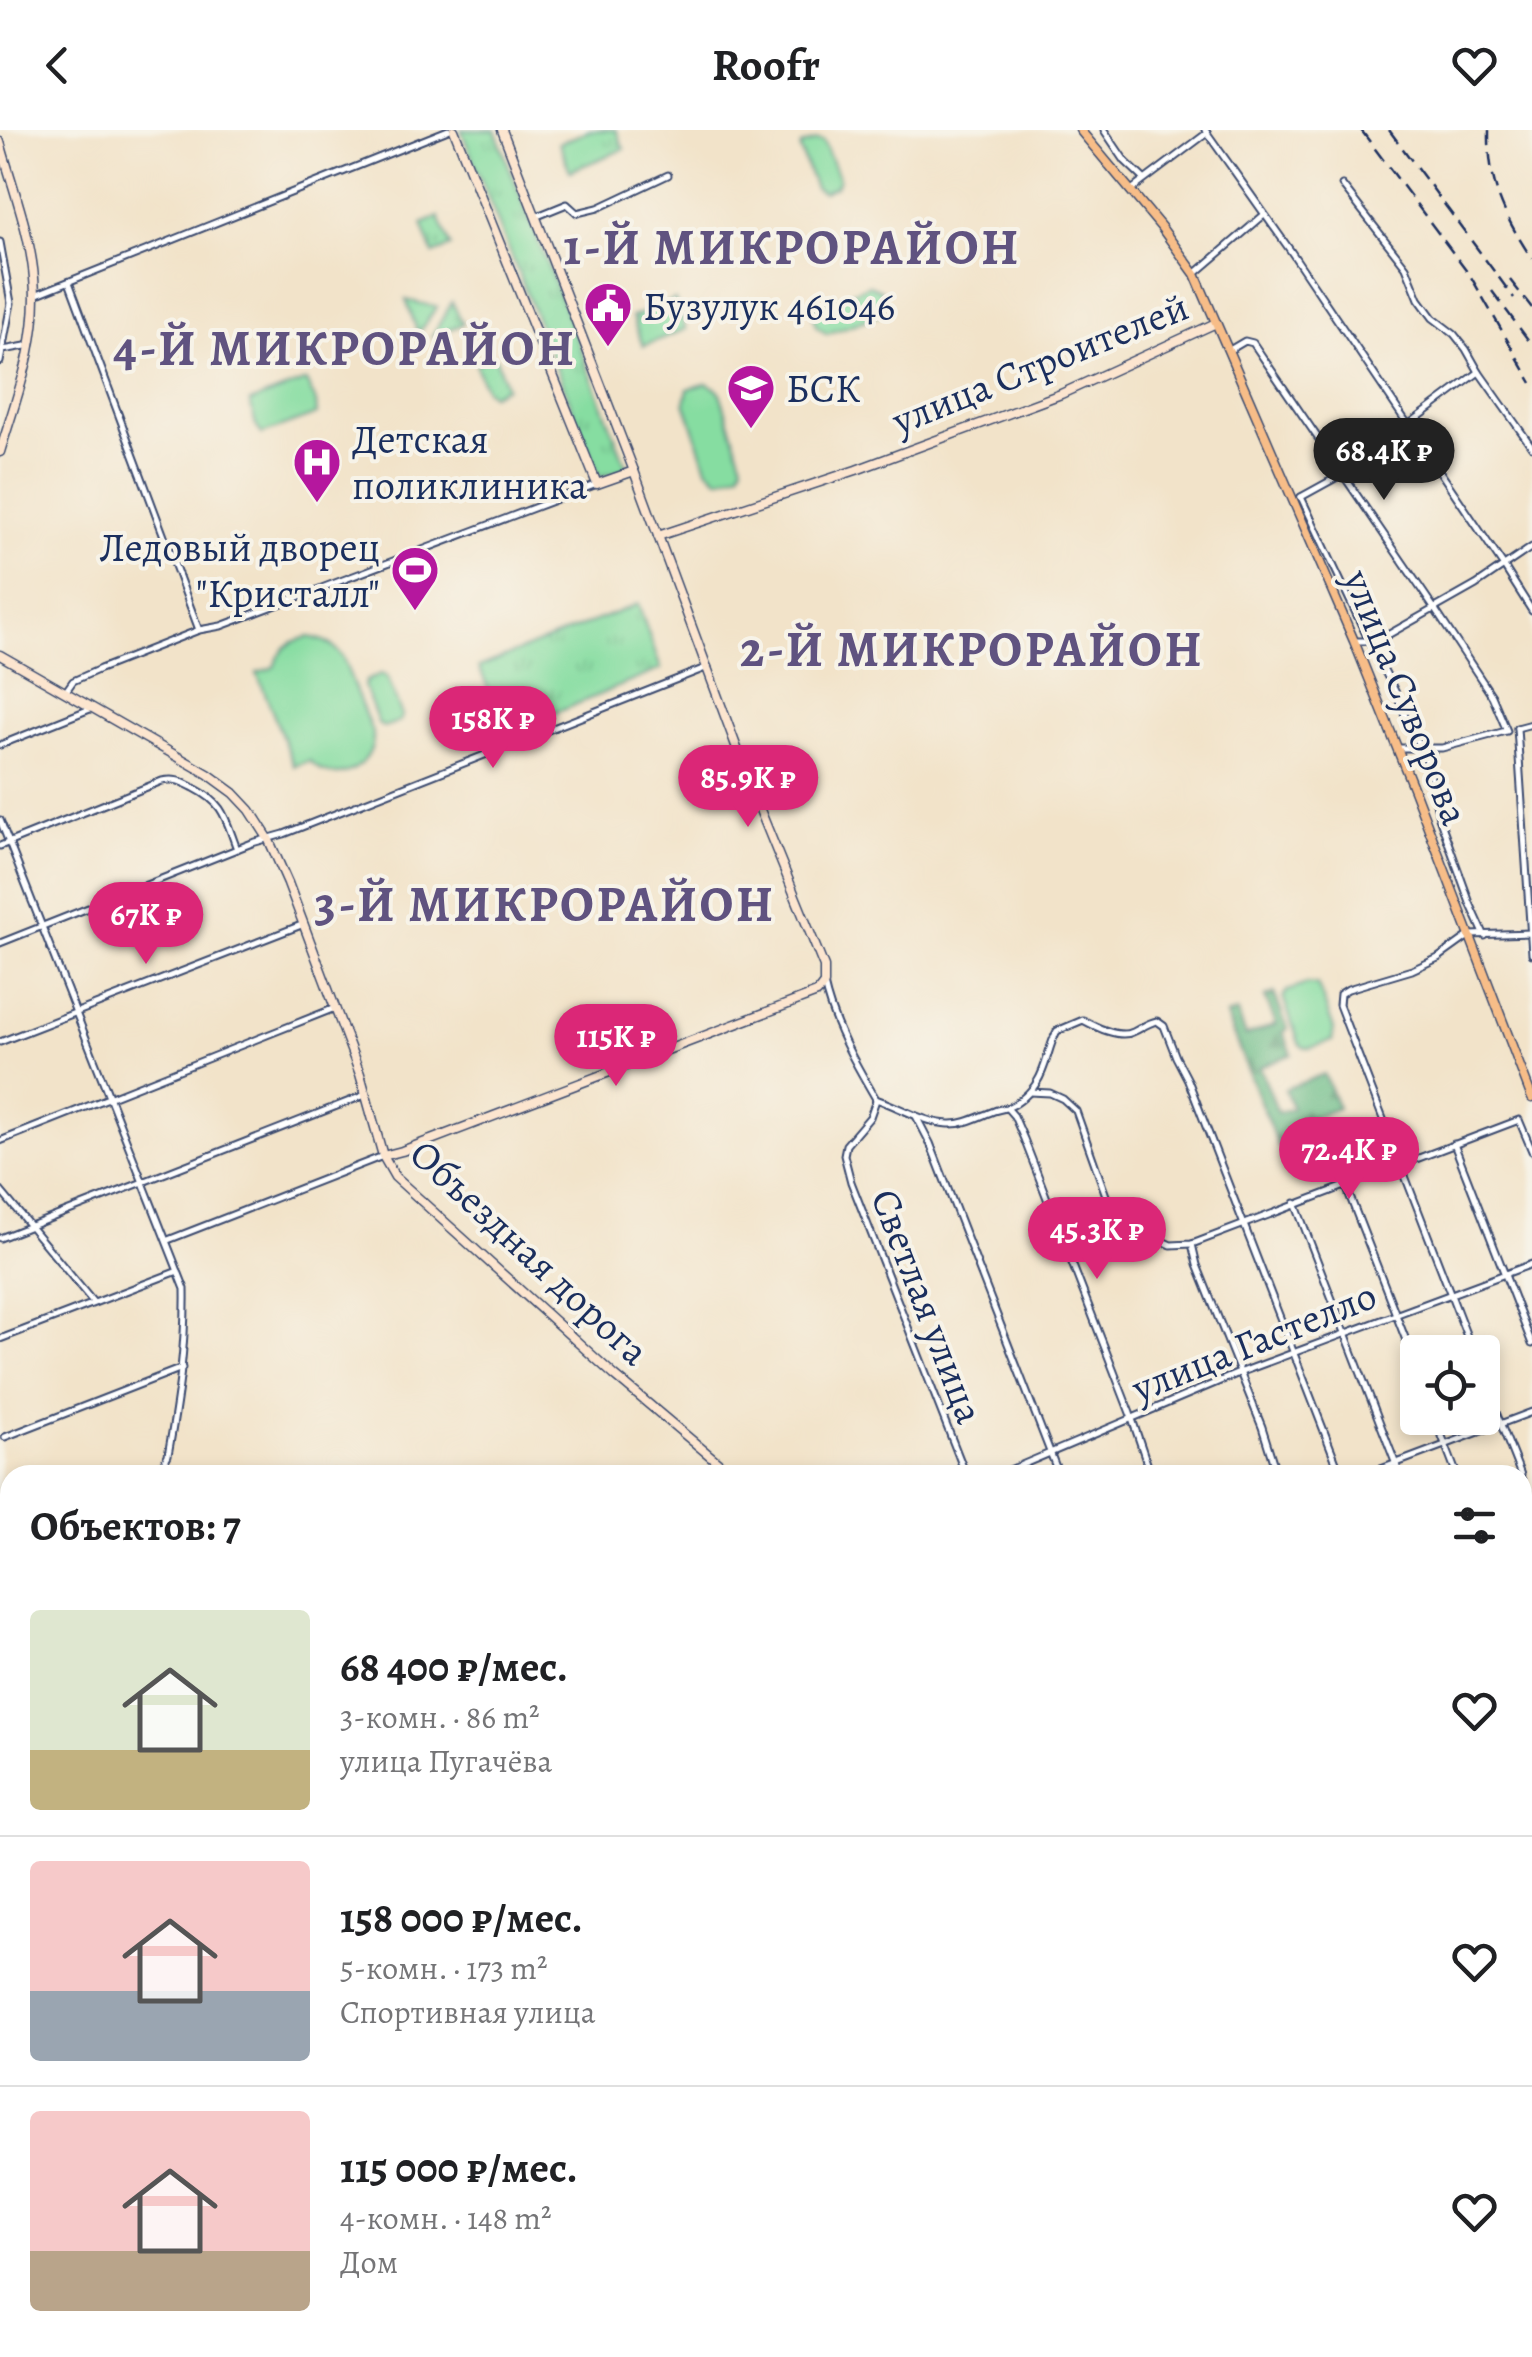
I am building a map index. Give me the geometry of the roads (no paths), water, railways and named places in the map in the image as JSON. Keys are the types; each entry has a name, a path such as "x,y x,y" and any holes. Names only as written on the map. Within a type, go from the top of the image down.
{"main road":[{"name":"улица Суворова","path":"1080,130 1194,274 1298,500 1532,1098"}],"street":[{"path":"35,295 451,130 597,484"},
{"path":"502,130 758,805 824,968 827,998 845,1042 876,1099 916,1116 951,1124 968,1121 1007,1108 1030,1092 1040,1078 1057,1031 1084,1020 1096,1028 1123,1035 1157,1021 1164,1026 1337,1465"},
{"path":"1104,130 1143,179"},
{"path":"1130,191 1206,131 1532,612"},
{"path":"0,142 32,263 35,295 31,345 0,452"},
{"path":"535,217 567,204 577,213 598,208 668,175"},
{"path":"1342,185 1406,267 1418,299 1466,349 1532,447"},
{"path":"1194,274 1264,215"},
{"path":"0,242 11,302 0,362"},
{"path":"68,280 198,630"},
{"name":"улица Строителей","path":"658,536 856,470 1061,394 1216,323"},
{"path":"1228,351 1245,341 1253,343 1492,696 1507,731"},
{"path":"2,351 31,345"},
{"path":"1479,372 1342,475 1298,500 1428,762 1439,817 1485,936"},
{"path":"65,692 81,677 198,630 221,626 634,472"},
{"path":"1354,642 1377,641 1532,547"},
{"name":"Объездная дорога","path":"0,654 221,783 250,810 268,838 304,924 366,1094 383,1156 395,1176 721,1465"},
{"path":"0,942 708,668"},
{"path":"0,745 93,707"},
{"path":"1397,748 1442,748 1532,724"},
{"path":"1518,728 1532,954"},
{"path":"0,846 175,778 220,804 237,849"},
{"path":"0,820 185,1289 182,1368 168,1456 163,1465"},
{"path":"0,1042 304,924"},
{"path":"1466,1335 1339,1005 1340,994 1412,970 1438,958 1470,935 1531,933"},
{"path":"168,1240 817,993 824,984"},
{"path":"0,1141 335,1008"},
{"path":"1030,1092 1050,1093 1064,1099 1076,1111 1108,1204 1171,1245 1192,1244 1520,1120 1532,1151"},
{"path":"0,1238 366,1094"},
{"name":"Светлая улица","path":"876,1099 870,1116 846,1146 844,1155 851,1182 962,1465"},
{"path":"1007,1108 1024,1139 1147,1465"},
{"path":"916,1116 1056,1465"},
{"path":"1454,1144 1532,1344"},
{"path":"1345,1184 1405,1335"},
{"path":"0,1190 93,1302"},
{"path":"1295,1203 1395,1463"},
{"path":"1192,1244 1273,1465"},
{"name":"улица Гастелло","path":"1021,1465 1293,1352 1532,1264"},
{"path":"0,1339 178,1270"},
{"path":"5,1437 182,1368"},
{"path":"1517,1465 1500,1423 1532,1412"},
{"path":"1441,1435 1452,1465"},
{"path":"1390,1465 1466,1435"}],"railway":[{"path":"1361,130 1471,277 1532,383"},
{"path":"1389,130 1514,298"},
{"path":"1489,130 1491,167 1499,198 1532,259"},
{"path":"1510,280 1532,308"},
{"path":"1492,291 1532,345"}],"place":[{"name":"Бузулук 461046","path":"608,348"},
{"name":"БСК","path":"751,430"},
{"name":"Детская поликлиника","path":"317,504"},
{"name":"Ледовый дворец \"Кристалл\"","path":"415,612"}],"district":[{"name":"1-Й МИКРОРАЙОН","path":"792,246"},
{"name":"4-Й МИКРОРАЙОН","path":"345,347"},
{"name":"2-Й МИКРОРАЙОН","path":"972,648"},
{"name":"3-Й МИКРОРАЙОН","path":"545,903"}]}
